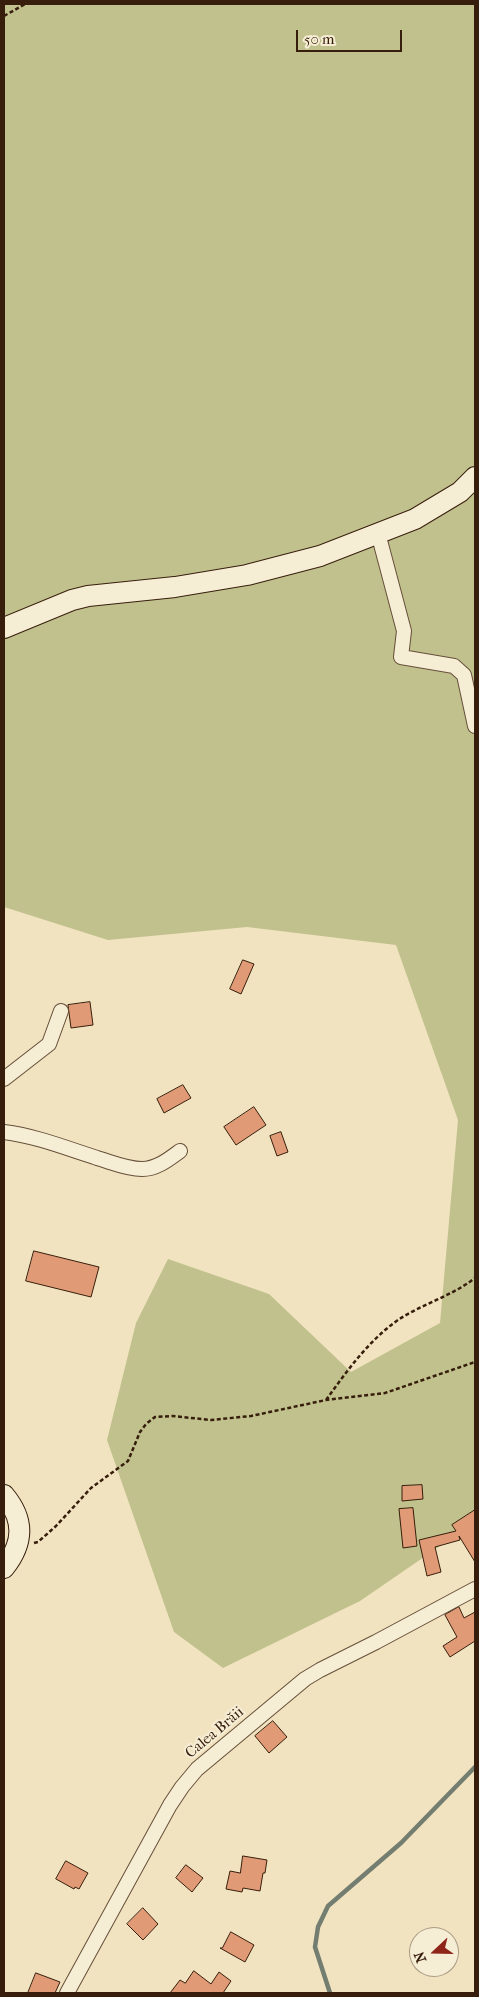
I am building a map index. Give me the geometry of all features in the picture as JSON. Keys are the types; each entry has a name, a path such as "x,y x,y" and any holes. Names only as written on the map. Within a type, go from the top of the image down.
{"main road":[{"path":"4,628 80,598 175,587 247,575 320,556 422,514 460,492 475,478"},
{"path":"4,1495 16,1515 20,1528 18,1547 4,1568"}],"street":[{"path":"378,533 404,631 401,657 454,666 464,675 475,726"},
{"path":"4,1079 49,1044 60,1011"},
{"path":"4,1132 35,1138 123,1166 143,1169 162,1163 180,1151"},
{"name":"Calea Brăii","path":"67,1993 156,1831 182,1787 197,1769 313,1674 475,1589"}],"path":[{"path":"4,16 25,4"},
{"path":"326,1400 370,1344 398,1320 463,1287 475,1278"},
{"path":"18,1547 38,1542 56,1526 91,1488 128,1460 140,1432 155,1417 172,1416 212,1420 251,1416 326,1400 385,1393 475,1362"}],"green space":[{"path":"4,4 475,4 475,1522 360,1601 223,1668 174,1632 107,1440 136,1323 168,1259 269,1294 351,1372 440,1323 458,1120 396,945 247,927 108,940 4,907"}],"building":[{"path":"243,960 254,964 241,994 230,989"},
{"path":"90,1002 93,1025 71,1028 68,1005"},
{"path":"183,1085 191,1098 164,1113 157,1099"},
{"path":"254,1107 266,1125 236,1145 224,1127"},
{"path":"281,1132 288,1152 277,1156 270,1136"},
{"path":"34,1251 99,1267 91,1297 26,1281"},
{"path":"422,1485 423,1499 402,1501 402,1486"},
{"path":"413,1508 417,1546 403,1548 399,1509"},
{"path":"475,1510 475,1562 459,1536 460,1540 435,1547 441,1572 427,1576 419,1540 456,1531 452,1525"},
{"path":"459,1607 464,1618 475,1612 475,1641 450,1657 443,1646 457,1637 445,1615"},
{"path":"273,1721 287,1737 269,1753 255,1736"},
{"path":"243,1856 267,1860 260,1891 243,1888 242,1892 226,1889 230,1871 240,1873"},
{"path":"66,1861 88,1873 79,1889 75,1887 74,1889 56,1879"},
{"path":"186,1865 203,1878 192,1892 176,1878"},
{"path":"143,1908 158,1924 143,1940 127,1924"},
{"path":"231,1932 254,1945 245,1962 220,1948 222,1948"},
{"path":"194,1971 211,1984 219,1972 231,1981 223,1993 170,1993 180,1980 185,1983"},
{"path":"36,1973 60,1982 55,1993 28,1993"}],"waterway":[{"path":"330,1993 315,1947 318,1927 328,1906 401,1843 475,1767"}]}
